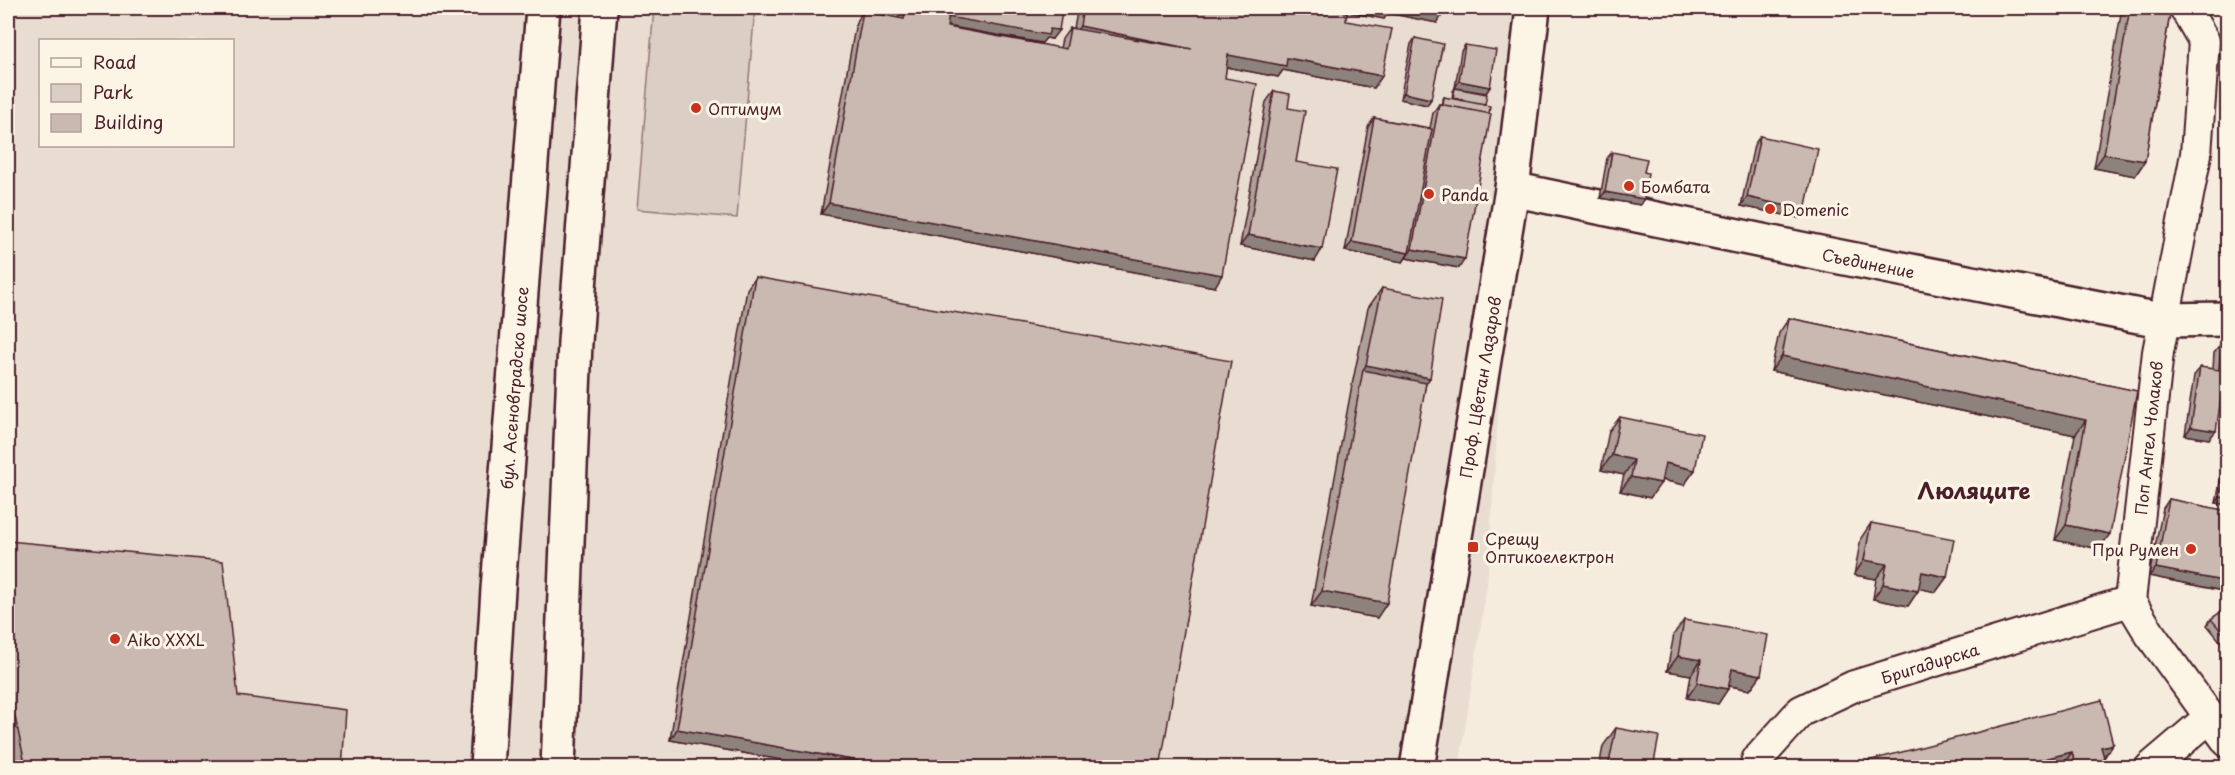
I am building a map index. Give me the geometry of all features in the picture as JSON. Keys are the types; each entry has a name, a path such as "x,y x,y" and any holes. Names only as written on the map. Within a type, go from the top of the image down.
{"main road":[{"name":"бул. Асеновградско шосе","path":"487,768 498,589 543,8"},
{"path":"558,768 575,342 600,8"},
{"name":"Проф. Цветан Лазаров","path":"1417,768 1512,189 1533,8"},
{"name":"Съединение","path":"1512,189 1820,253 2164,320 2228,319"}],"street":[{"name":"Поп Ангел Чолаков","path":"2130,601 2158,352 2196,154 2204,41 2185,8"},
{"path":"2130,601 2150,634 2228,742"},
{"name":"Бригадирска","path":"1755,768 1757,760 1801,711 1854,686 2130,601"},
{"path":"2150,768 2210,717"}],"shaded area":[{"path":"8,8 1516,8 1517,122 1487,585 1459,767 8,767"}],"green space":[{"name":"Оптимум","path":"654,8 755,8 737,218 637,209"}],"building":[{"path":"906,8 950,8 947,27 1066,49 1070,28 1192,49 1080,26 1083,8 1345,8 1346,21 1392,29 1382,76 1287,58 1286,66 1228,55 1225,78 1257,84 1222,275 829,203 863,11 904,19"},
{"path":"950,8 1052,8 1052,10 1062,12 1059,30 1050,29 1048,35 948,17"},
{"path":"1425,8 1446,8 1445,11"},
{"path":"2130,8 2171,8 2145,161 2104,154"},
{"path":"1415,38 1443,44 1431,99 1404,93"},
{"path":"1465,45 1496,50 1490,87 1459,81"},
{"path":"1455,88 1487,94 1485,104 1453,98"},
{"path":"1274,91 1290,94 1288,108 1305,111 1296,162 1337,169 1322,249 1248,235"},
{"path":"1444,97 1490,106 1489,114 1443,105"},
{"path":"1439,104 1491,114 1465,259 1412,249"},
{"path":"1374,118 1432,129 1409,253 1352,242"},
{"path":"1760,136 1818,149 1805,210 1747,197"},
{"path":"1612,152 1647,159 1644,172 1648,173 1644,199 1605,192"},
{"path":"755,277 1231,361 1160,768 898,768 677,729"},
{"path":"1382,288 1442,299 1430,378 1366,365"},
{"path":"1789,318 2137,391 2110,534 2066,525 2086,420 1782,356"},
{"path":"2221,344 2228,344 2228,399 2221,398 2216,431 2191,427 2200,367 2219,370"},
{"path":"1363,370 1426,383 1387,603 1322,591"},
{"path":"1620,417 1702,434 1695,470 1665,463 1661,483 1631,477 1634,460 1612,455"},
{"path":"2228,461 2228,498 2220,497"},
{"name":"При Румен","path":"2169,499 2228,511 2228,582 2156,568"},
{"path":"1871,523 1954,539 1947,577 1922,572 1918,591 1883,584 1887,564 1864,560"},
{"name":"Aiko XXXL","path":"8,541 223,561 238,696 346,710 342,768 26,768 8,684"},
{"path":"2228,607 2228,639 2211,619"},
{"path":"1684,620 1768,635 1761,675 1732,669 1728,689 1697,683 1701,660 1678,656"},
{"path":"2102,700 2113,744 2101,747 2106,764 2091,768 2076,768 2072,752 2024,764 2025,768 1848,768 1848,766"},
{"path":"1616,728 1659,736 1653,768 1608,768"}],"place":[{"name":"Оптимум","path":"696,108"},
{"name":"Бомбата","path":"1629,186"},
{"name":"Panda","path":"1429,194"},
{"name":"Domenic","path":"1770,209"},
{"name":"Срещу Оптикоелектрон","path":"1473,547"},
{"name":"При Румен","path":"2191,549"},
{"name":"Aiko XXXL","path":"115,639"}],"district":[{"name":"Люляците","path":"1974,489"}]}
